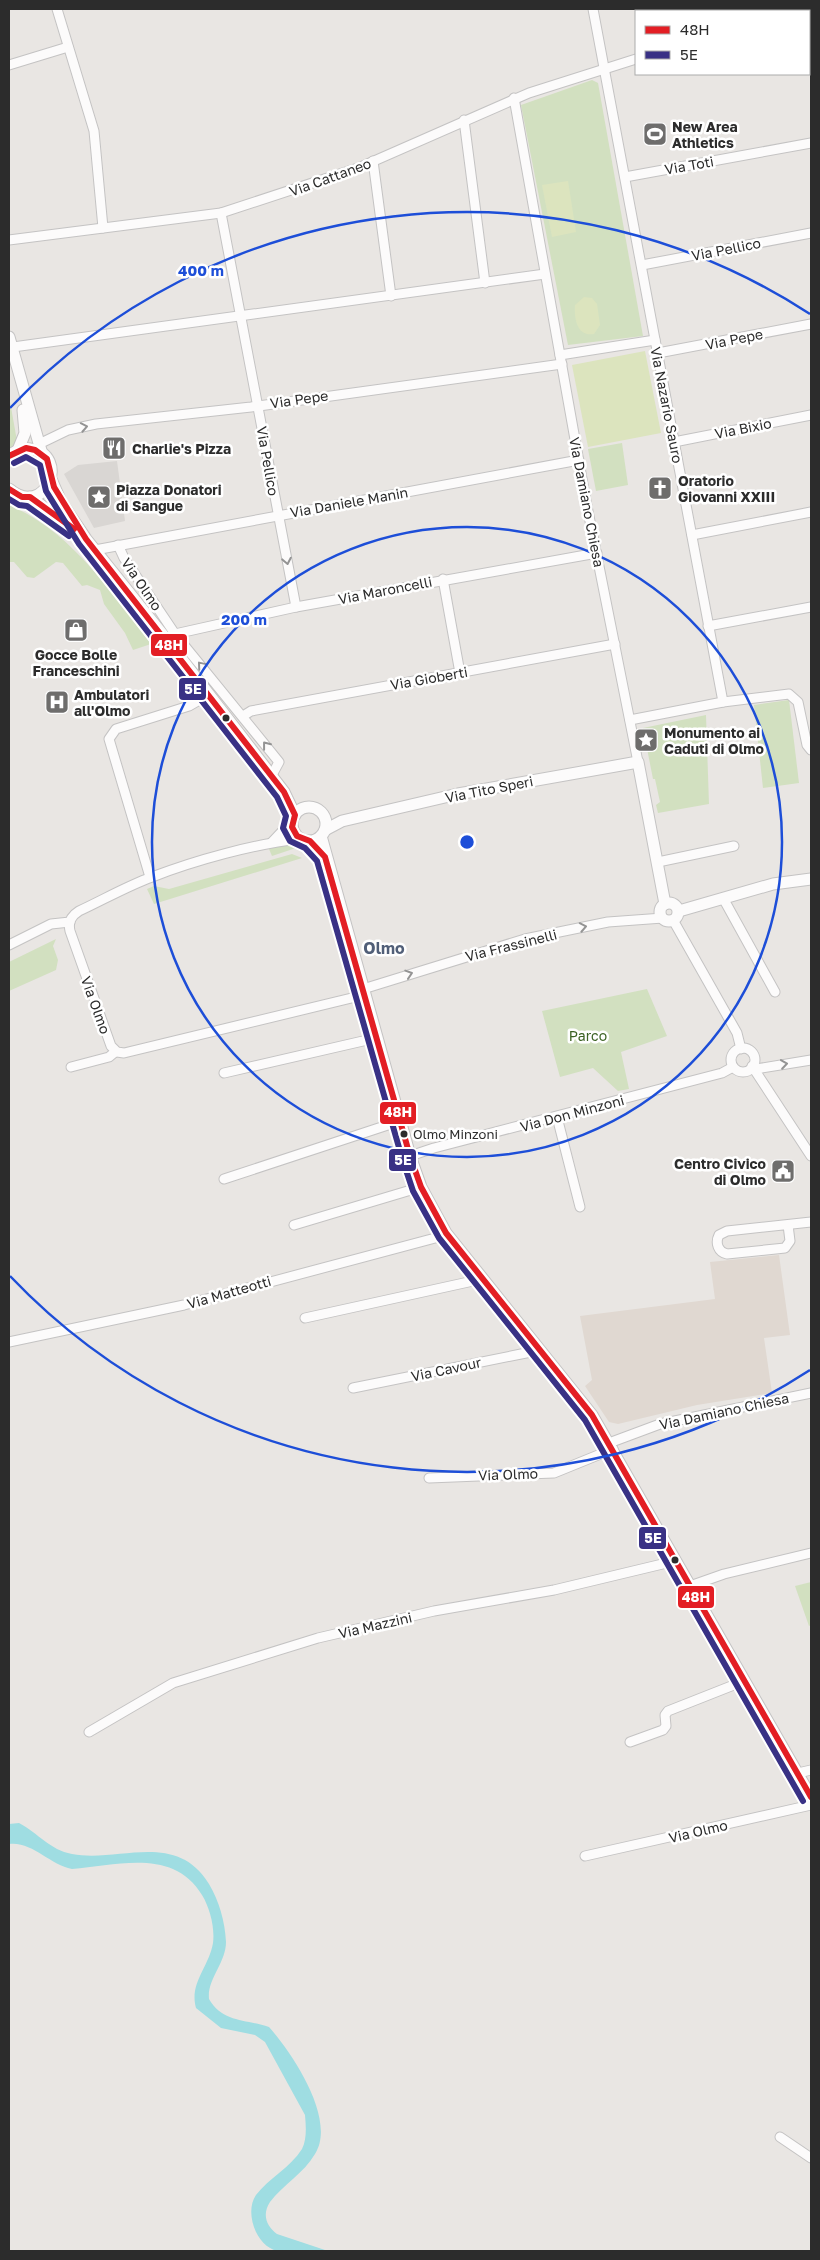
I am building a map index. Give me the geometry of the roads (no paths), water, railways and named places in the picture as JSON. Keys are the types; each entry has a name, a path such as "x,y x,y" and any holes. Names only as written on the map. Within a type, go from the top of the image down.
{"street":[{"path":"57,9 94,131 103,228"},
{"name":"Via Nazario Sauro","path":"593,9 723,702"},
{"path":"9,65 68,47"},
{"name":"Via Cattaneo","path":"9,240 222,214 373,161 514,98 605,68 635,60"},
{"name":"Via Damiano Chiesa","path":"514,98 579,460 658,862 671,912 737,1033 741,1049 747,1049 752,1052 755,1058 754,1068 811,1156"},
{"path":"464,120 485,283"},
{"name":"Via Toti","path":"625,177 811,143"},
{"path":"373,161 391,296"},
{"name":"Via Pellico","path":"222,214 296,607"},
{"name":"Via Pellico","path":"642,265 811,233"},
{"path":"11,455 25,434 19,371 11,342 391,296 545,274"},
{"name":"Via Pepe","path":"658,353 811,324"},
{"name":"Via Pepe","path":"41,449 68,430 96,424 258,406 561,359 655,340"},
{"name":"Via Olmo","path":"19,371 41,449 50,465 51,479 61,502 95,550 243,716 279,762 272,775"},
{"name":"Via Bixio","path":"674,442 811,415"},
{"path":"11,455 41,449"},
{"name":"Via Daniele Manin","path":"95,550 579,460"},
{"path":"30,498 43,492 51,479"},
{"name":"Via Olmo","path":"9,489 22,497 30,498 86,539"},
{"path":"692,535 811,512"},
{"name":"Via Olmo","path":"118,545 122,557 208,695 284,792"},
{"name":"Via Maroncelli","path":"171,637 296,607 443,579 597,553"},
{"path":"443,579 460,673"},
{"path":"708,626 811,607"},
{"name":"Via Gioberti","path":"243,716 251,711 615,644"},
{"path":"630,720 723,702 784,694 794,696 798,702 807,745 811,750"},
{"path":"150,877 109,739 116,728 189,706 208,695"},
{"name":"Via Tito Speri","path":"323,833 342,821 458,794 638,762"},
{"path":"284,792 308,807 342,821"},
{"path":"284,792 293,818 294,832 325,857"},
{"path":"272,842 293,818 308,807"},
{"path":"319,811 325,820 323,833 325,857 410,1156 421,1187 446,1233 592,1415 811,1797"},
{"path":"9,945 51,924 70,922 78,911 150,877 272,842 305,840 323,833"},
{"path":"658,862 734,846"},
{"name":"Via Frassinelli","path":"364,992 525,939 608,922 671,912 773,884 811,879"},
{"path":"723,898 776,992"},
{"name":"Via Olmo","path":"70,922 70,931 111,1046 115,1052 124,1053 364,992"},
{"path":"224,1073 376,1038"},
{"path":"741,1049 732,1054 731,1061 733,1067 738,1071 745,1072 754,1068 811,1060"},
{"path":"71,1067 109,1057 115,1052"},
{"name":"Via Don Minzoni","path":"410,1156 722,1074 733,1067"},
{"path":"557,1117 580,1207"},
{"path":"224,1179 400,1121"},
{"path":"294,1225 421,1187"},
{"path":"788,1225 790,1242 785,1248 727,1254 719,1250 717,1244 719,1236 727,1231 811,1222"},
{"name":"Via Matteotti","path":"9,1342 231,1293 277,1278 439,1237 446,1233"},
{"path":"305,1318 473,1281 479,1276"},
{"name":"Via Cavour","path":"353,1388 530,1352 538,1348"},
{"name":"Via Damiano Chiesa","path":"611,1446 660,1424 811,1393"},
{"name":"Via Olmo","path":"429,1478 554,1473 611,1446"},
{"path":"690,1586 724,1574 811,1553"},
{"name":"Via Mazzini","path":"89,1732 173,1683 318,1638 434,1611 554,1590 676,1560"},
{"path":"630,1742 663,1730 666,1726 665,1715 668,1712 744,1680"},
{"path":"798,1773 811,1770"},
{"name":"Via Olmo","path":"585,1856 811,1805"},
{"path":"780,2137 811,2158"}],"water":[{"path":"19,1823 57,1849 72,1854 90,1856 146,1852 164,1853 180,1858 196,1868 209,1884 221,1912 226,1942 223,1957 211,1985 209,1999 215,2007 228,2016 269,2027 289,2053 309,2087 320,2123 320,2140 315,2154 305,2167 270,2202 266,2211 266,2220 277,2234 328,2251 278,2251 264,2243 254,2228 251,2210 256,2195 292,2162 302,2149 306,2128 305,2115 265,2042 255,2035 221,2028 196,2008 195,1991 197,1983 213,1943 211,1918 202,1895 190,1880 176,1871 161,1865 126,1863 72,1869 64,1867 25,1846 9,1844 9,1824"}],"place":[{"name":"New Area Athletics","path":"655,134"},
{"name":"Charlie's Pizza","path":"114,448"},
{"name":"Oratorio Giovanni XXIII","path":"660,488"},
{"name":"Piazza Donatori di Sangue","path":"99,497"},
{"name":"Gocce Bolle Franceschini","path":"76,630"},
{"name":"Ambulatori all'Olmo","path":"57,702"},
{"name":"Monumento ai Caduti di Olmo","path":"646,740"},
{"name":"Olmo Minzoni","path":"404,1134"},
{"name":"Centro Civico di Olmo","path":"783,1171"}],"district":[{"name":"Olmo","path":"384,948"}],"park label":[{"name":"Parco","path":"588,1035"}]}
